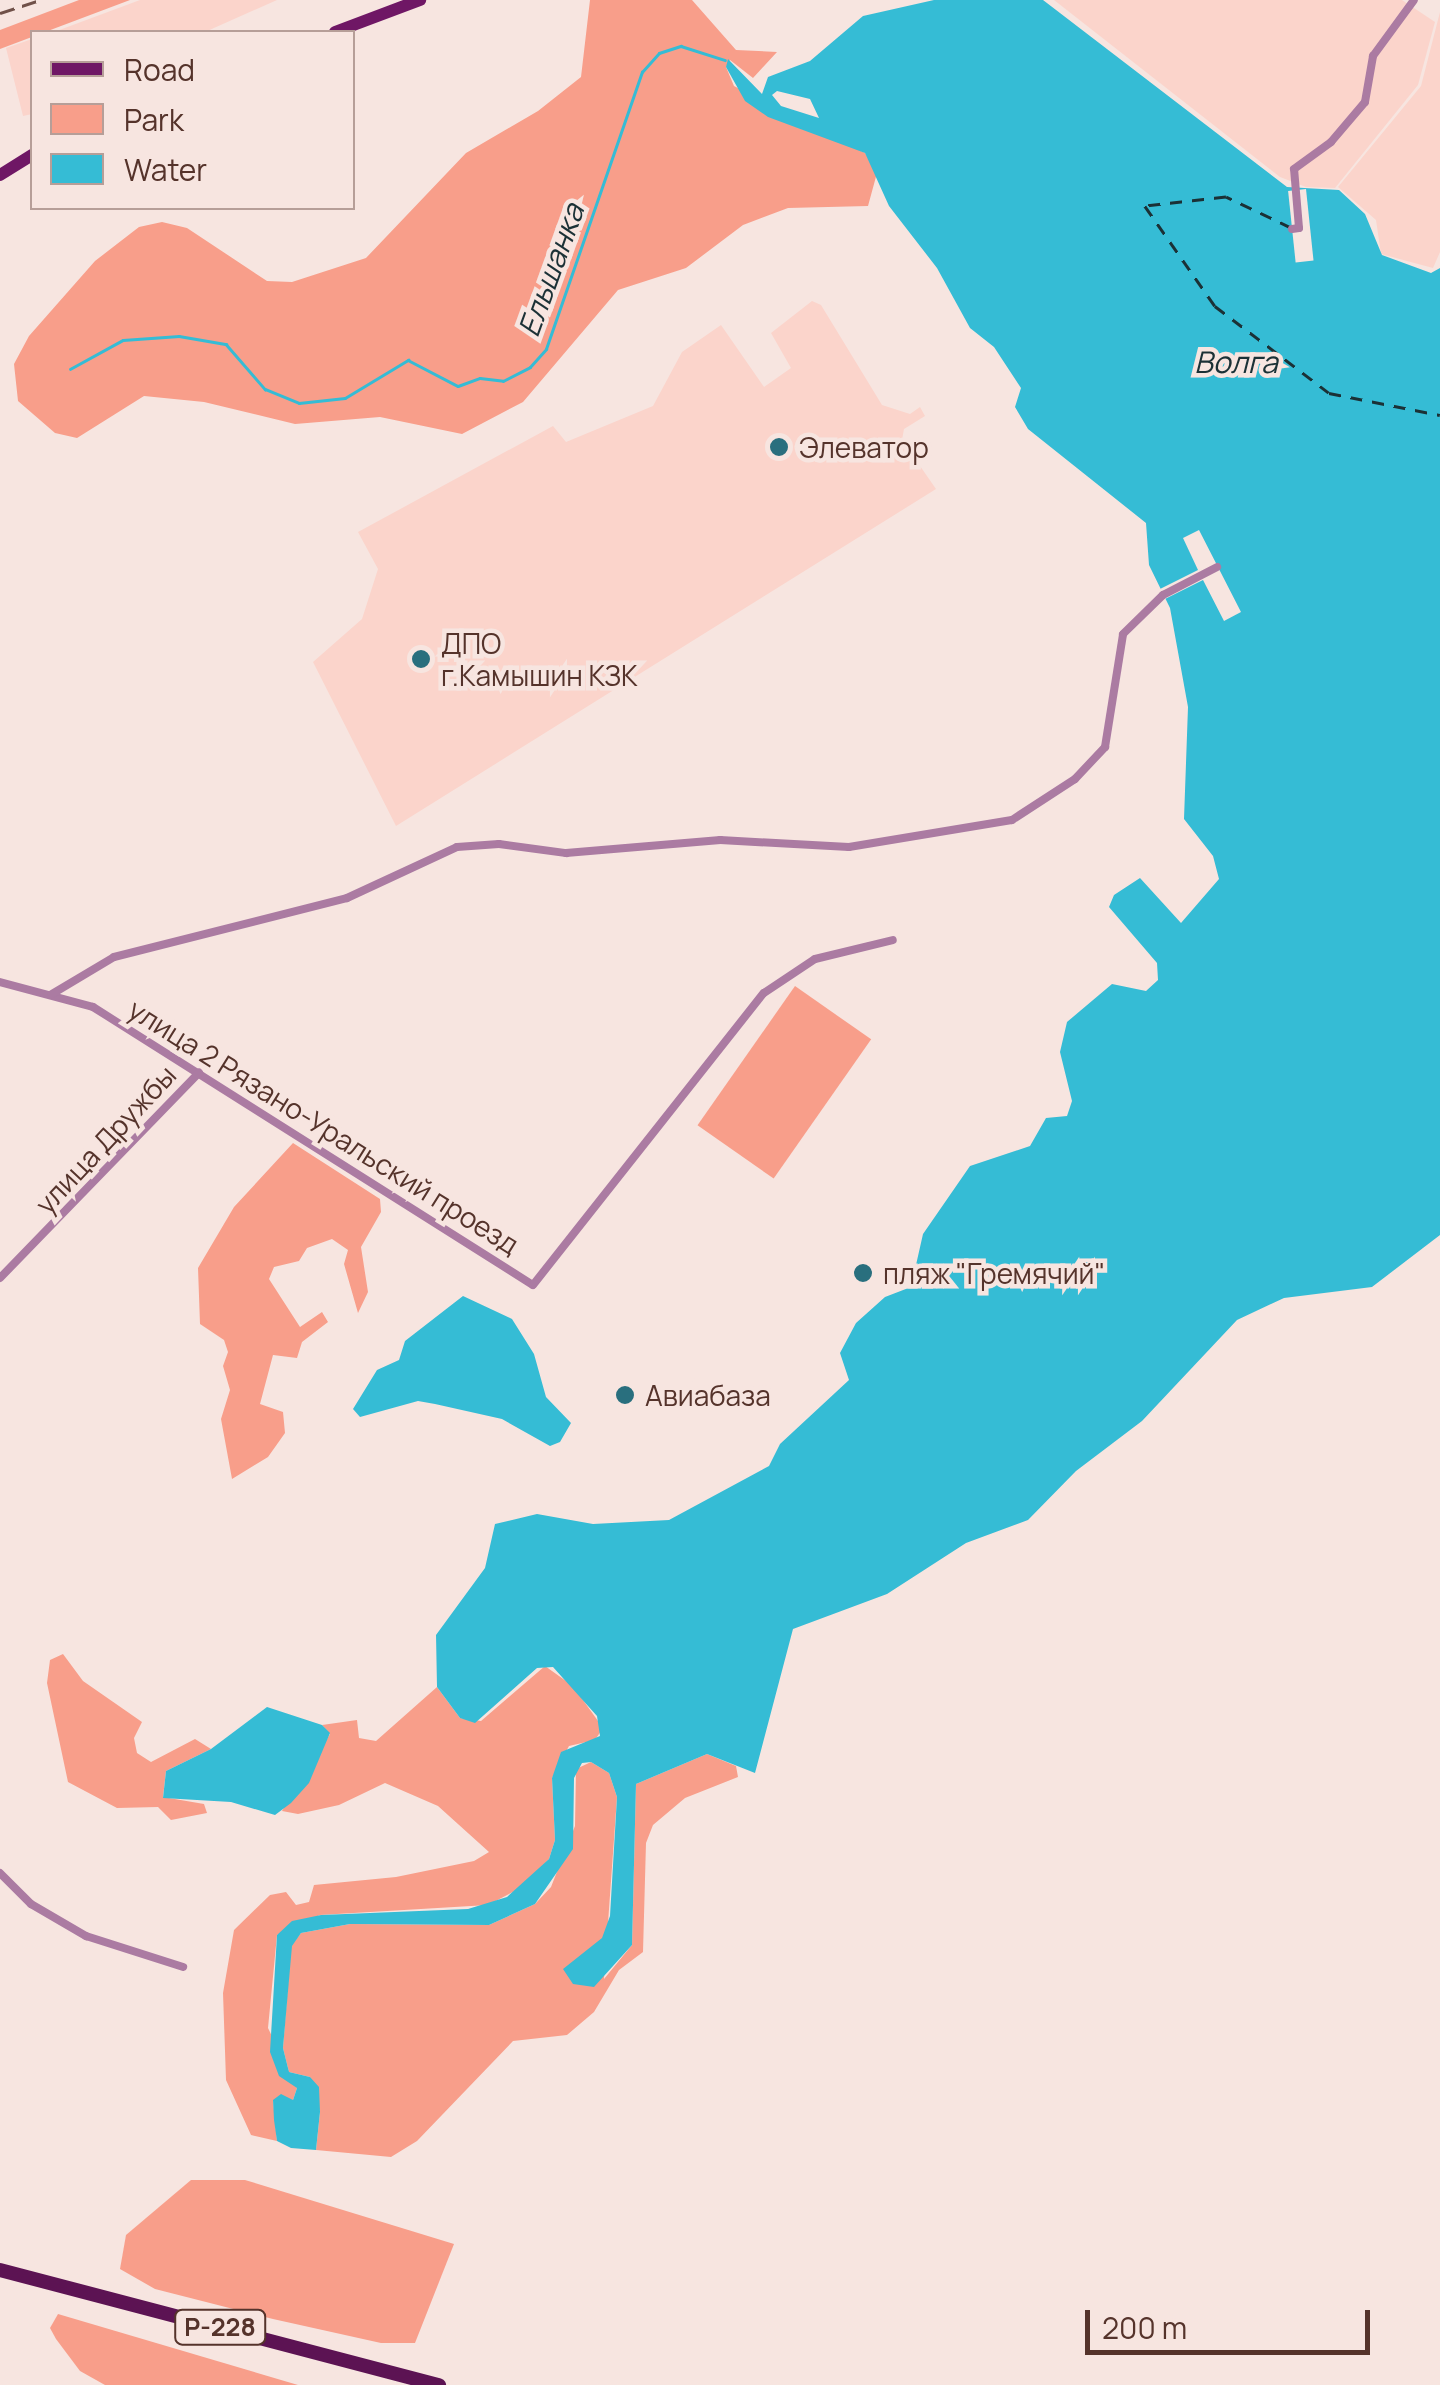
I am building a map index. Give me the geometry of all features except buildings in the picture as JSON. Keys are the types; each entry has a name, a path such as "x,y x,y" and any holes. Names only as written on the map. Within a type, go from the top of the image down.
{"highway":[{"name":"Р-228","path":"0,2270 439,2385"}],"main road":[{"path":"340,30 420,0"},
{"path":"0,175 30,156"}],"street":[{"path":"1292,228 1300,228 1294,169 1331,142 1365,102 1373,56 1414,0"},
{"path":"52,994 114,957 347,898 457,846 500,844 566,853 720,840 849,847 1012,820 1075,778 1104,748 1123,634 1163,595 1217,566"},
{"name":"улица 2 Рязано-Уральский проезд","path":"0,982 93,1007 533,1284 764,993 815,958 893,940"},
{"name":"улица Дружбы","path":"0,1278 199,1073"},
{"path":"0,1873 31,1904 86,1936 183,1967"}],"shaded area":[{"path":"140,0 277,0 210,30 59,30"},
{"path":"1054,0 1402,0 1435,22 1418,85 1335,188 1306,187 1280,177"},
{"path":"1440,12 1440,252 1433,268 1381,254 1376,220 1338,187 1421,86"},
{"path":"30,40 30,114 23,116 6,48"},
{"path":"812,301 821,305 882,405 910,414 920,407 925,416 904,429 902,440 936,489 396,826 313,662 362,619 378,569 358,532 553,426 566,442 653,406 682,352 721,325 764,387 791,368 771,333"}],"green space":[{"path":"79,0 130,0 50,30 30,30 30,38 0,49 0,30"},
{"path":"590,0 692,0 736,50 777,52 753,78 730,60 726,67 734,86 865,153 877,173 868,206 788,208 743,225 686,268 618,290 523,402 462,434 380,417 295,424 204,402 144,396 77,438 55,433 18,401 14,364 29,336 95,261 139,227 162,222 187,228 267,281 292,282 366,258 466,153 538,111 581,77"},
{"path":"795,986 871,1039 774,1179 697,1125"},
{"path":"293,1143 380,1199 381,1212 361,1247 368,1292 358,1313 344,1264 348,1250 332,1239 307,1248 299,1261 274,1267 269,1279 300,1327 322,1312 328,1322 302,1342 297,1358 273,1355 260,1404 283,1412 285,1433 268,1457 232,1479 221,1419 230,1390 223,1366 228,1352 224,1340 200,1324 198,1268 234,1207"},
{"path":"63,1654 83,1681 142,1722 134,1738 137,1753 151,1762 195,1739 211,1749 166,1771 163,1797 204,1804 207,1813 171,1820 158,1807 117,1808 68,1782 47,1683 50,1660"},
{"path":"545,1666 573,1686 603,1728 595,1740 569,1746 552,1778 555,1840 549,1859 524,1886 488,1905 320,1915 277,1935 268,2028 297,2088 293,2100 273,2100 277,2141 251,2135 226,2080 223,1993 234,1930 270,1895 286,1892 296,1905 309,1902 314,1885 396,1877 474,1861 489,1852 438,1806 385,1783 339,1805 298,1814 282,1811 330,1734 322,1725 357,1720 359,1738 376,1741 437,1687 460,1718 481,1721"},
{"path":"707,1754 736,1766 738,1777 685,1798 653,1825 646,1843 643,1952 619,1970 594,2012 567,2035 513,2041 417,2141 391,2157 316,2150 320,2112 310,2077 289,2072 283,2048 291,1946 301,1933 350,1924 489,1925 535,1904 551,1887 575,1826 576,1769 591,1762 609,1773 617,1797 604,1979 632,1945 636,1784"},
{"path":"191,2180 245,2180 454,2244 415,2343 381,2343 273,2319 155,2289 120,2269 126,2235"},
{"path":"58,2314 298,2385 105,2385 80,2371 56,2339 50,2328"}],"water":[{"name":"Волга","path":"934,0 1043,0 1287,187 1339,190 1365,214 1382,255 1431,273 1440,268 1440,1235 1372,1287 1284,1298 1237,1320 1142,1421 1076,1471 1028,1520 966,1543 887,1594 793,1629 755,1773 707,1754 636,1784 632,1945 594,1987 573,1984 563,1969 602,1938 610,1916 617,1797 609,1773 591,1762 582,1763 574,1778 573,1849 535,1904 489,1925 350,1924 301,1933 292,1946 283,2048 289,2072 310,2077 319,2087 320,2112 316,2150 291,2148 277,2141 274,2120 273,2100 281,2094 293,2100 297,2088 279,2076 270,2052 277,1935 292,1921 321,1915 468,1909 507,1897 549,1859 555,1840 552,1778 561,1752 600,1736 597,1716 553,1667 537,1668 475,1723 460,1718 437,1687 436,1635 485,1568 495,1524 537,1514 593,1524 669,1520 769,1466 780,1444 849,1380 840,1353 856,1323 885,1297 911,1287 923,1234 970,1166 1030,1146 1046,1118 1067,1116 1072,1101 1060,1052 1067,1022 1112,984 1146,991 1158,980 1157,963 1109,907 1114,895 1140,878 1181,923 1219,879 1213,856 1184,819 1188,707 1170,608 1149,565 1146,523 1028,429 1015,407 1021,388 994,347 970,328 937,268 889,206 865,153 768,117 745,101 726,67 728,59 762,94 768,77 810,61 863,16","holes":["777,91 810,99 819,118 781,106 772,95"]},
{"path":"463,1296 512,1319 534,1354 546,1397 571,1423 560,1442 550,1446 502,1419 418,1401 360,1417 353,1409 377,1370 399,1360 405,1341"},
{"path":"267,1707 322,1725 330,1733 309,1783 291,1803 275,1815 231,1802 163,1798 166,1771 211,1749"}],"pier":[{"path":"1306,189 1314,261 1296,262 1288,191"},
{"path":"1199,530 1241,612 1224,621 1203,580 1165,599 1160,589 1198,570 1183,538"}],"waterway":[{"name":"Ельшанка","path":"70,369 123,340 179,336 226,344 265,389 299,403 345,398 408,360 458,386 480,378 503,381 530,367 546,349 642,72 659,53 681,46 725,60"}],"ferry route":[{"path":"1291,228 1226,197 1145,206 1215,306 1329,393 1440,415"}],"railway":[{"path":"0,13 40,0"}],"place":[{"name":"Элеватор","path":"779,447"},
{"name":"ДПО г.Камышин КЗК","path":"421,659"},
{"name":"пляж \"Гремячий\"","path":"863,1273"},
{"name":"Авиабаза","path":"625,1395"}]}
